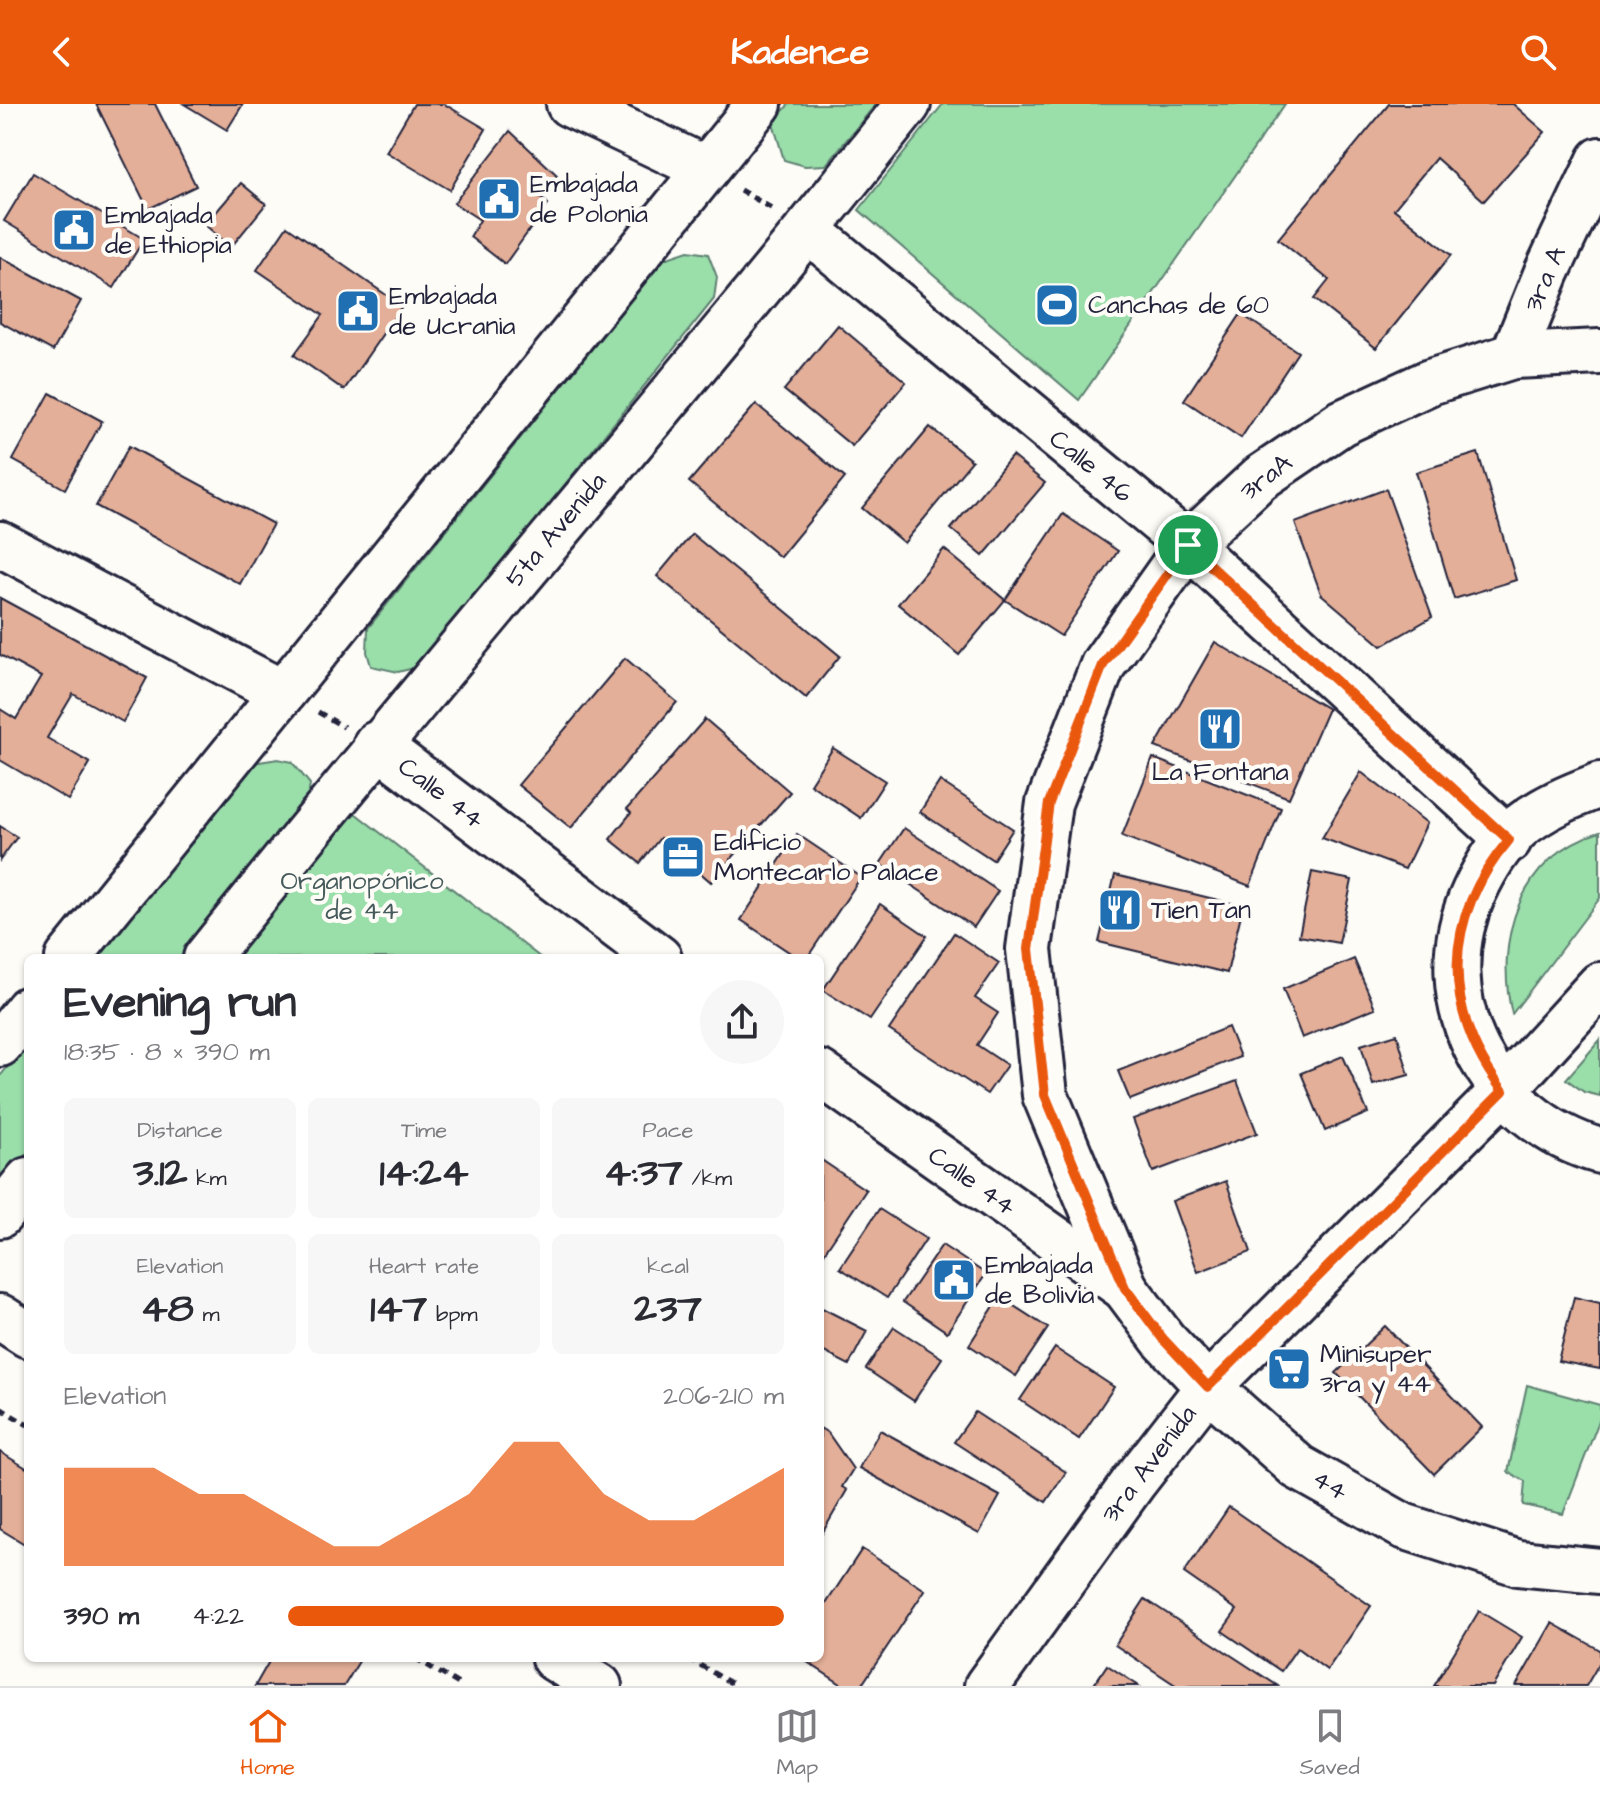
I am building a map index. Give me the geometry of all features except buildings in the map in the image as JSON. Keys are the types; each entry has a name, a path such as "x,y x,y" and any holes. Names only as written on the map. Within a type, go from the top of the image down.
{"main road":[{"path":"569,104 706,169"},
{"path":"71,954 759,104"},
{"name":"5ta Avenida","path":"209,954 376,744 808,230 908,104"},
{"name":"3ra A","path":"1513,356 1547,272 1600,160"},
{"name":"Calle 46","path":"808,230 1188,545 1509,840"},
{"name":"3raA","path":"1125,1288 1045,1095 1029,949 1049,803 1103,665 1188,545 1260,478 1341,423 1430,382 1513,356 1600,352"},
{"path":"0,544 281,692"},
{"name":"Calle 44","path":"376,744 654,954"},
{"path":"1600,785 1560,800 1518,828 1486,867 1464,913 1456,963 1461,1013 1480,1060 1503,1091 1550,1131 1600,1151"},
{"name":"3ra Avenida","path":"987,1686 1134,1482 1208,1387 1503,1091 1600,985"},
{"path":"0,1044 24,1014"},
{"name":"Calle 44","path":"824,1076 1125,1288"},
{"path":"0,1215 24,1185"},
{"name":"44","path":"1125,1288 1163,1339 1208,1387 1298,1467 1403,1526 1518,1563 1600,1571"},
{"path":"0,1317 24,1332"},
{"path":"560,1662 599,1686"}],"path":[{"path":"706,169 808,230"},
{"path":"281,692 376,744"},
{"path":"0,1408 24,1423"},
{"path":"422,1662 462,1686"},
{"path":"695,1662 736,1686"}],"green space":[{"path":"789,104 876,104 826,165 805,166 784,160 773,123"},
{"name":"Canchas de 60","path":"943,104 1285,104 1079,400 859,210"},
{"path":"688,251 708,254 717,277 714,299 418,667 398,672 371,666 367,652 368,628 664,259"},
{"path":"278,759 292,762 310,784 307,806 187,954 98,954 253,763"},
{"name":"Organopónico de 44","path":"351,810 536,954 238,954"},
{"path":"1600,832 1600,898 1512,1014 1507,986 1507,958 1519,904 1532,880 1550,860 1573,843"},
{"path":"1600,1040 1600,1096 1584,1092 1566,1079"},
{"path":"24,1047 24,1157 0,1185 0,1076"},
{"path":"1527,1385 1600,1405 1600,1418 1563,1514 1523,1505 1525,1481 1508,1472"}],"place":[{"name":"Embajada de Polonia","path":"499,199"},
{"name":"Embajada de Ethiopia","path":"74,230"},
{"name":"Canchas de 60","path":"1057,305"},
{"name":"Embajada de Ucrania","path":"358,311"},
{"name":"La Fontana","path":"1220,729"},
{"name":"Edificio Montecarlo Palace","path":"683,857"},
{"name":"Tien Tan","path":"1120,910"},
{"name":"Embajada de Bolivia","path":"954,1280"},
{"name":"Minisuper 3ra y 44","path":"1289,1369"}],"route":[{"path":"1188,545 1509,840 1486,867 1464,913 1456,963 1461,1013 1480,1060 1503,1091 1208,1387 1163,1339 1125,1288 1045,1095 1029,949 1049,803 1103,665 1188,545"}]}
